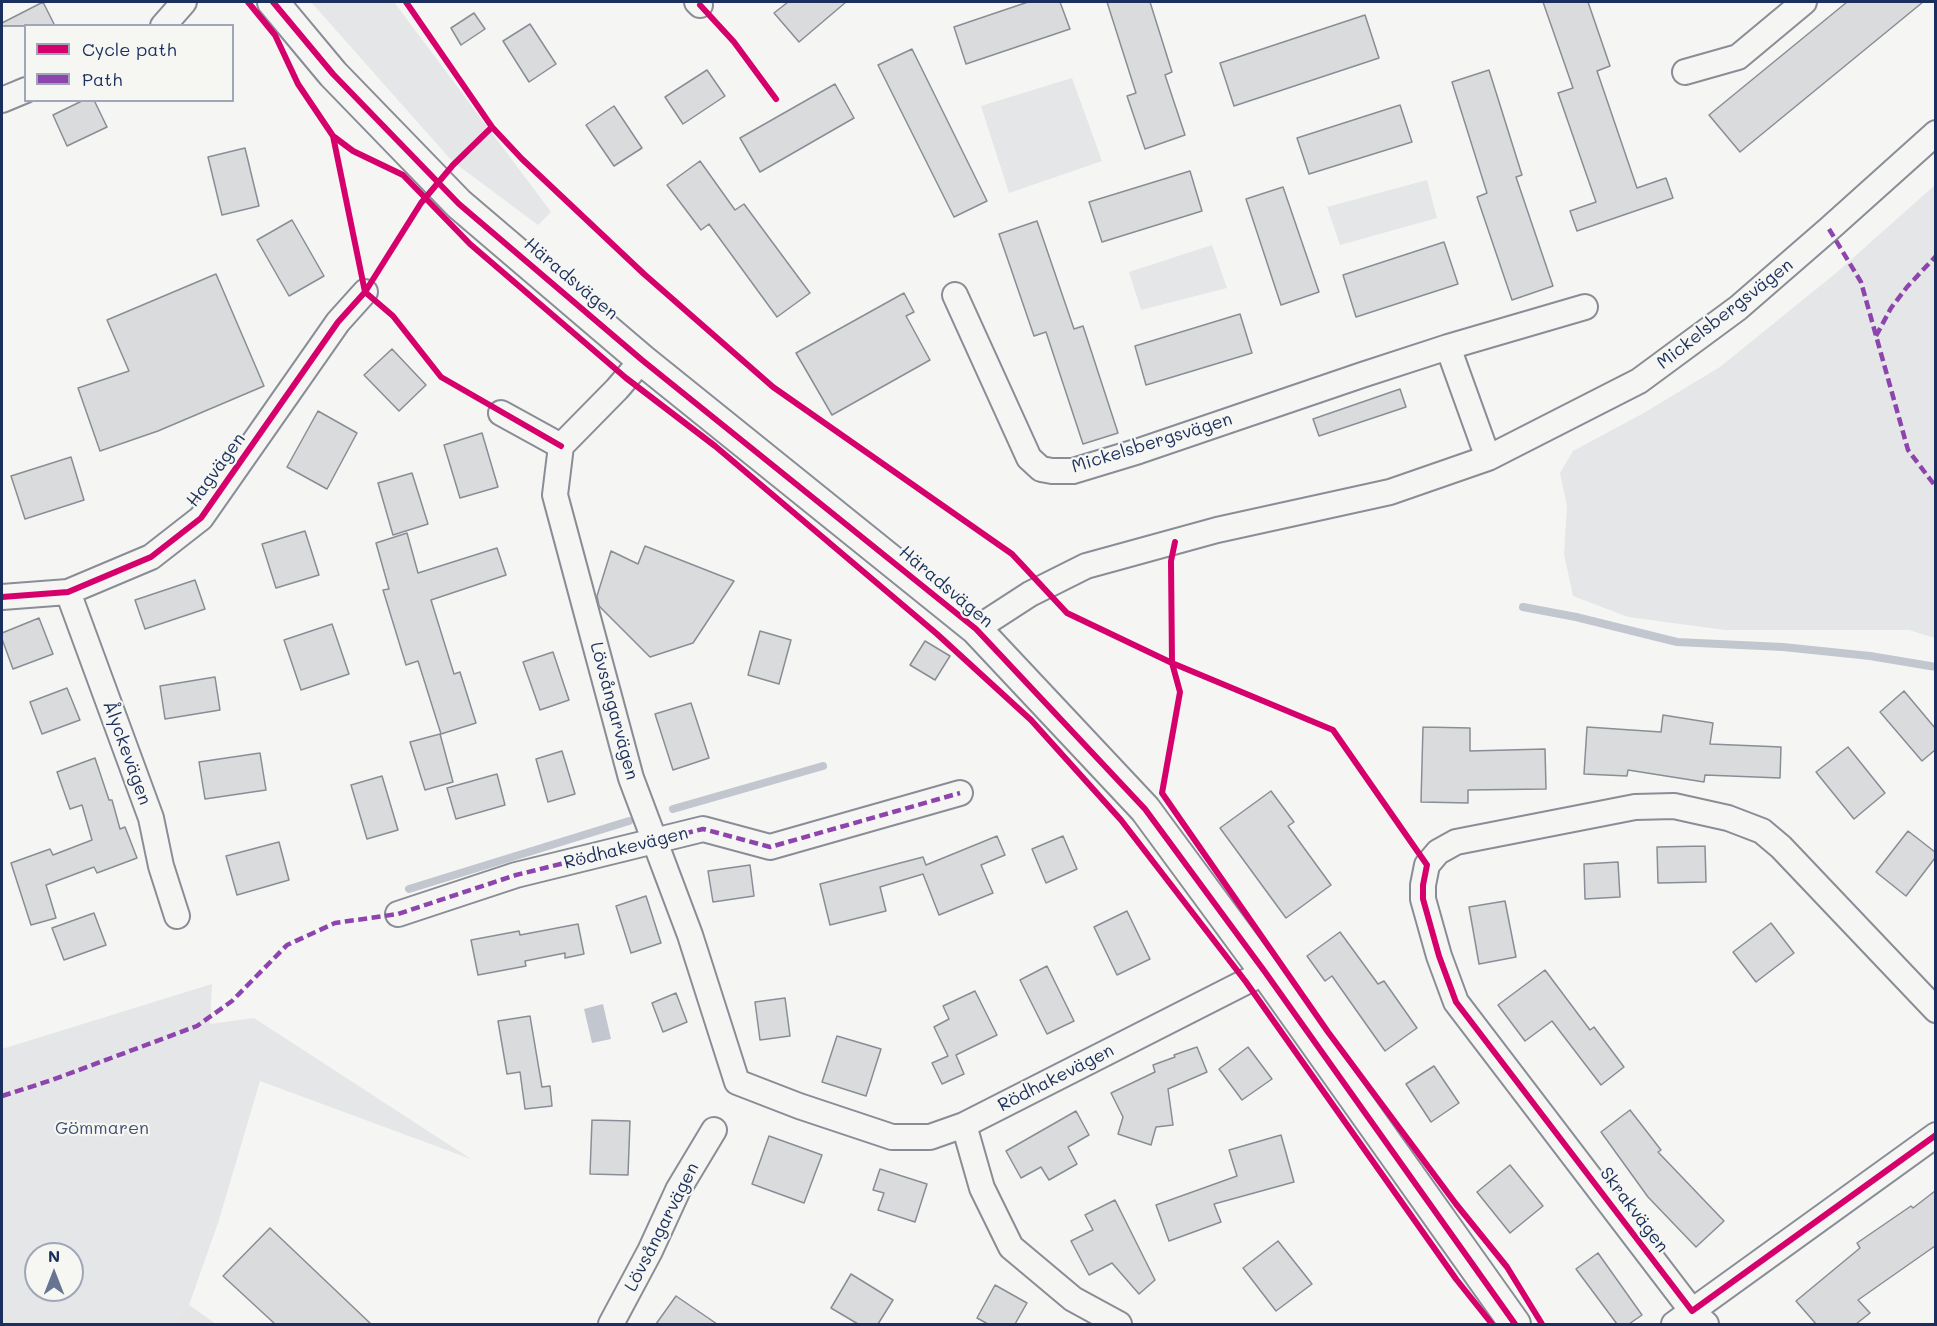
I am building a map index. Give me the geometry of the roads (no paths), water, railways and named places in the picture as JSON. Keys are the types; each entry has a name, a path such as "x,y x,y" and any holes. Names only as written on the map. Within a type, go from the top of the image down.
{"street":[{"path":"164,24 184,2"},
{"name":"Häradsvägen","path":"273,2 333,74 459,204 642,360 976,629 1145,809 1265,972 1515,1324"},
{"path":"1685,72 1738,57 1804,2"},
{"path":"2,100 24,91"},
{"name":"Mickelsbergsvägen","path":"976,629 1030,594 1086,566 1217,530 1390,492 1488,458 1639,381 1738,308 1935,133"},
{"name":"Hagvägen","path":"2,597 68,592 151,557 201,518 338,322 365,292"},
{"name":"Mickelsbergsvägen","path":"956,295 1029,458 1041,468 1052,471 1073,471 1139,451 1448,347 1585,307"},
{"path":"1448,347 1488,458"},
{"path":"501,412 561,446 642,360"},
{"name":"Lövsångarvägen","path":"561,446 555,495 631,778 690,935 737,1082"},
{"name":"Ålyckevägen","path":"68,592 151,818 177,916"},
{"name":"Rödhakevägen","path":"398,914 516,875 703,829 770,847 960,793"},
{"name":"Skrakvägen","path":"1935,1010 1781,847 1762,831 1728,818 1674,806 1635,807 1456,842 1438,852 1428,865 1423,885 1423,899 1439,956 1456,1002 1691,1320 1935,1135"},
{"name":"Rödhakevägen","path":"737,1082 799,1106 892,1137 930,1137 964,1125 1265,972"},
{"path":"964,1125 982,1188 1011,1247 1073,1299 1119,1324"},
{"name":"Lövsångarvägen","path":"610,1324 650,1251 678,1190 714,1130"}],"waterway":[{"path":"1523,607 1576,617 1677,642 1783,647 1870,656 1936,667"},
{"path":"673,809 823,766"},
{"path":"409,889 629,821"}],"park label":[{"name":"Gömmaren","path":"102,1128"}]}
